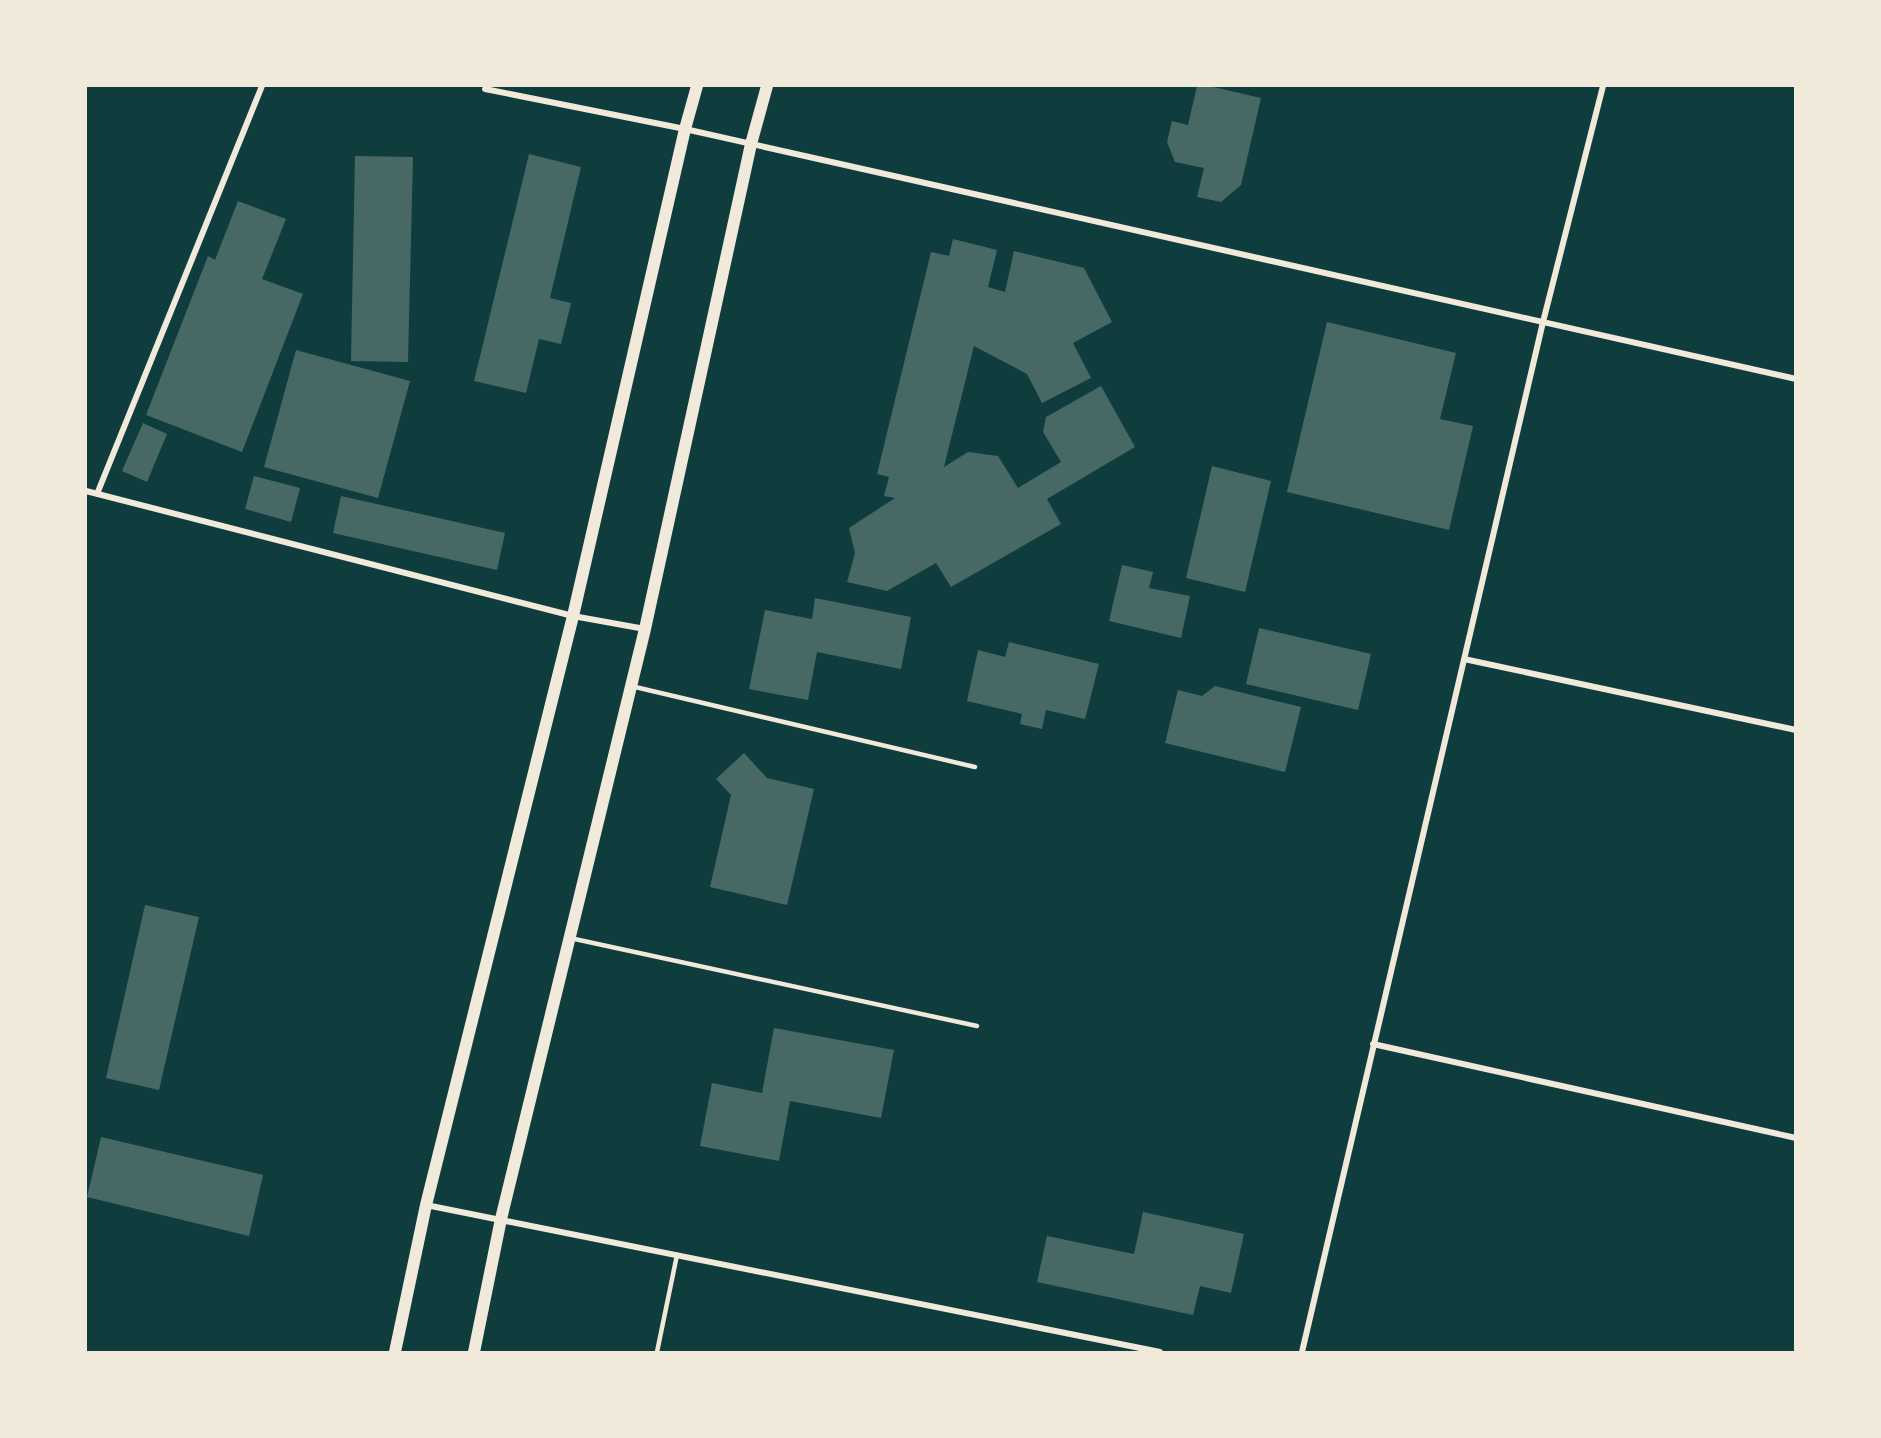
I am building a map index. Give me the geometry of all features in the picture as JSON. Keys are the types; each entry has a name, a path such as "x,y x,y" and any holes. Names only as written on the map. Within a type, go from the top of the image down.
{"main road":[{"path":"395,1353 426,1205 573,616 685,129 697,86"},
{"path":"474,1353 501,1219 645,629 751,144 767,86"}],"street":[{"path":"97,494 262,86"},
{"path":"1302,1353 1543,322 1603,86"},
{"path":"485,89 685,129 1796,379"},
{"path":"86,491 573,616 645,629"},
{"path":"1464,659 1796,730"},
{"path":"1373,1044 1796,1138"},
{"path":"426,1205 1160,1353"}],"lane":[{"path":"631,686 975,767"},
{"path":"570,938 977,1026"},
{"path":"657,1353 677,1255"}],"building":[{"path":"1197,86 1209,86 1261,98 1241,185 1221,202 1197,197 1204,168 1175,162 1167,142 1172,121 1188,125"},
{"path":"529,154 581,167 550,298 571,303 561,344 539,339 526,393 474,381"},
{"path":"355,156 413,157 408,362 351,361"},
{"path":"238,201 286,219 262,279 303,294 242,452 146,415 208,256 215,260"},
{"path":"953,239 997,250 988,287 1005,292 1014,251 1084,268 1112,322 1073,343 1091,378 1042,403 1027,374 974,346 944,467 968,452 998,456 1018,488 1061,462 1043,432 1046,417 1101,386 1135,447 1047,499 1061,524 951,587 936,563 887,591 847,582 855,553 849,528 895,498 884,496 889,477 877,474 931,252 949,256"},
{"path":"1327,322 1456,353 1440,419 1473,426 1449,530 1287,492"},
{"path":"296,350 410,381 378,498 264,467"},
{"path":"143,423 167,434 147,482 122,471"},
{"path":"1212,466 1271,481 1245,592 1186,578"},
{"path":"254,476 300,488 291,522 245,509"},
{"path":"341,496 505,533 497,570 333,533"},
{"path":"1122,565 1153,572 1149,588 1190,596 1181,638 1109,621"},
{"path":"815,598 911,617 901,669 817,652 808,700 749,689 765,610 812,619"},
{"path":"1259,628 1371,654 1358,710 1246,684"},
{"path":"1009,642 1099,664 1085,719 1046,710 1042,729 1020,724 1022,714 967,701 978,650 1005,657"},
{"path":"1215,686 1301,707 1285,772 1165,743 1178,690 1202,696"},
{"path":"744,753 767,778 814,789 787,905 710,887 731,795 716,779"},
{"path":"145,905 199,917 159,1090 106,1078"},
{"path":"774,1028 894,1050 881,1118 790,1101 779,1161 700,1146 712,1083 762,1093"},
{"path":"101,1137 263,1175 249,1236 87,1197"},
{"path":"1143,1212 1244,1234 1231,1293 1200,1286 1193,1315 1037,1282 1047,1236 1134,1254"}]}
